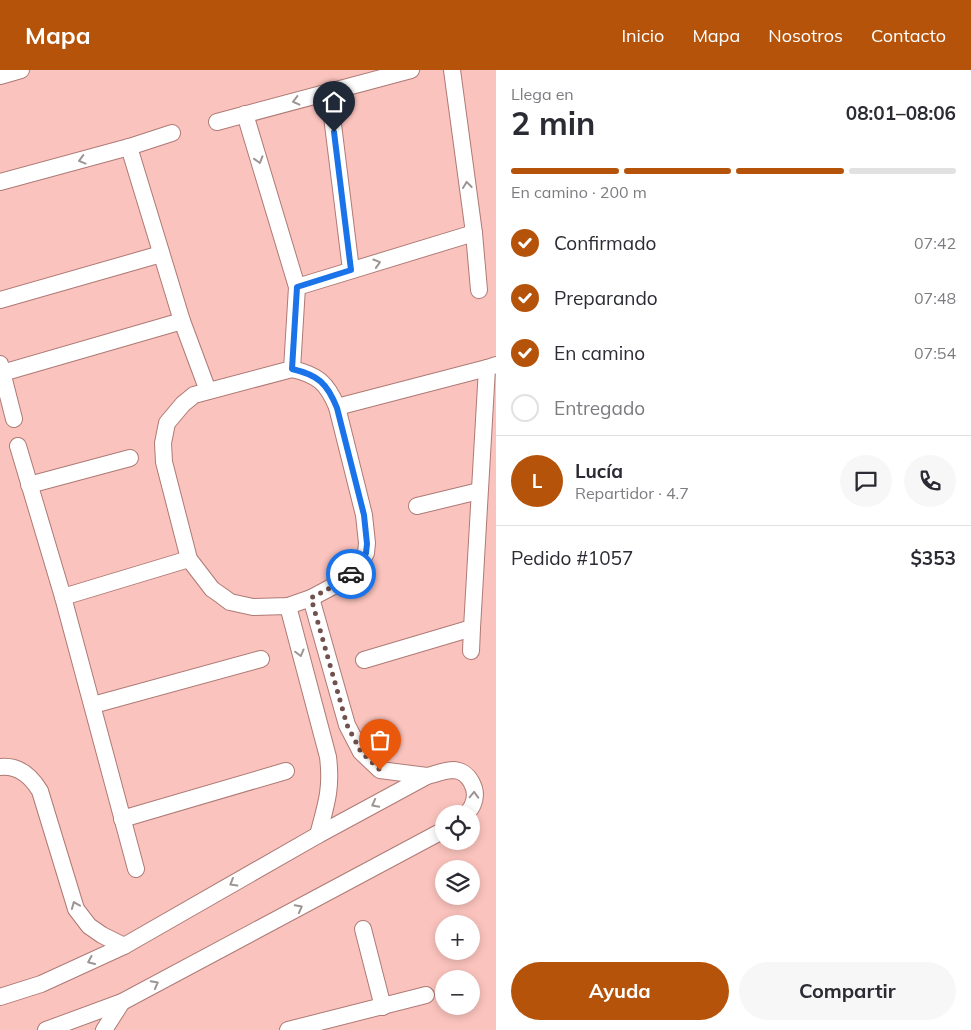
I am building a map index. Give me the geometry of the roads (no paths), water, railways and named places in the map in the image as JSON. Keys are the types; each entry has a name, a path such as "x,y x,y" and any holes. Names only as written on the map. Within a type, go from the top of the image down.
{"street":[{"path":"0,76 21,70"},
{"path":"217,122 411,70"},
{"path":"452,70 474,233 479,290"},
{"path":"329,92 351,270"},
{"path":"246,114 297,287 292,369"},
{"path":"0,182 129,147 172,133"},
{"path":"129,147 160,254 182,321 208,390"},
{"path":"297,287 474,233"},
{"path":"0,300 160,254"},
{"path":"14,419 1,369 182,321"},
{"path":"337,408 492,366 479,492 471,651"},
{"path":"292,369 308,372 320,379 331,392 337,408 364,515 367,544 363,558 352,573 343,581 311,598 288,606 253,607 230,602 212,589 189,559 164,462 163,443 167,423 183,404 194,395 292,369"},
{"path":"18,446 63,597 136,869"},
{"path":"29,485 130,458"},
{"path":"417,506 479,492"},
{"path":"63,597 189,559"},
{"path":"311,598 347,725 361,752 380,770 427,776"},
{"path":"288,606 328,757 331,778 328,799 318,835"},
{"path":"364,660 472,628"},
{"path":"93,706 261,658"},
{"path":"2,767 26,773 40,791 76,909 89,926 124,946"},
{"path":"0,997 41,984 124,946 318,835 427,776 444,770 457,770 467,776 474,786 475,794 472,805"},
{"path":"122,819 286,771"},
{"path":"46,1030 122,1002 435,835"},
{"path":"363,929 383,1007"},
{"path":"288,1030 426,995"},
{"path":"104,1030 122,1002"}]}
